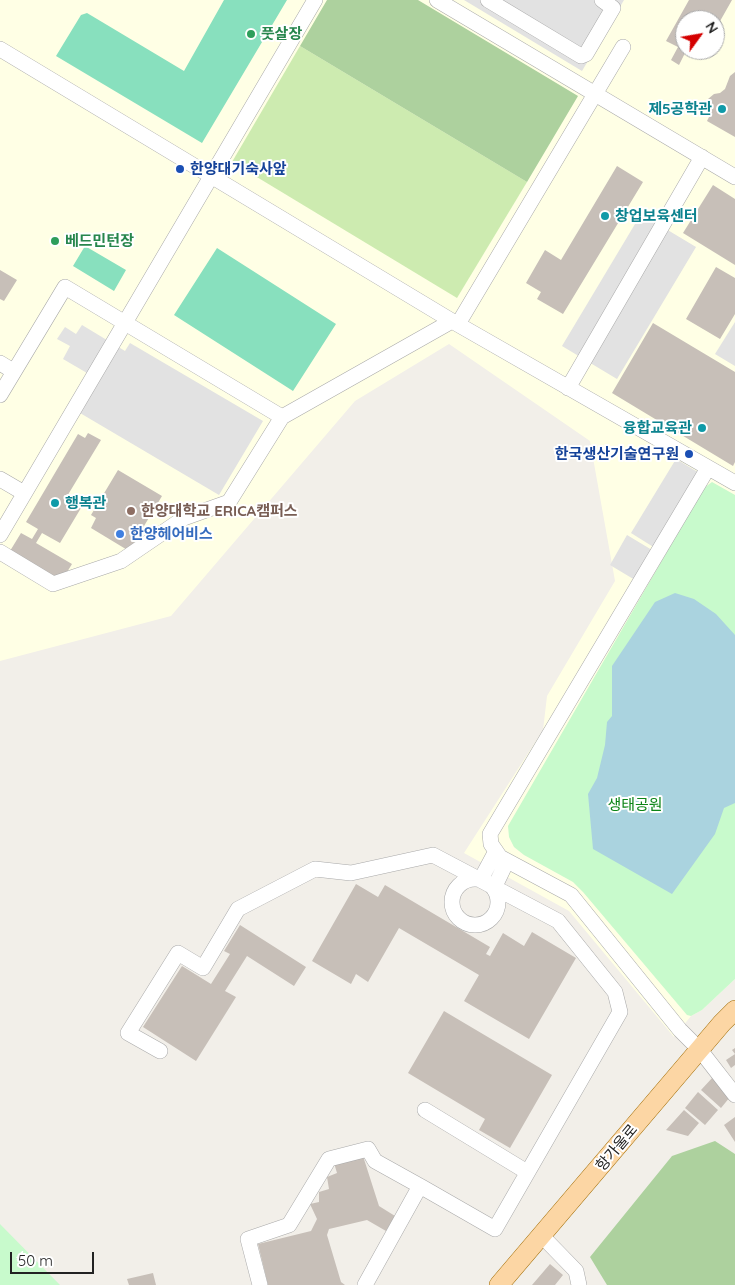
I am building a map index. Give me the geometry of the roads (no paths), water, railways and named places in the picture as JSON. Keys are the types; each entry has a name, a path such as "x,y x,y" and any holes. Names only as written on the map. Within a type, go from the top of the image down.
{"main road":[{"name":"항가울로","path":"499,1285 735,1010"}],"street":[{"path":"0,535 315,0"},
{"path":"437,0 735,177"},
{"path":"488,0 581,56 586,54 614,8 602,0"},
{"path":"0,552 53,584 121,561 184,518 229,502 282,417 455,323 623,47"},
{"path":"0,49 455,323 735,483"},
{"path":"568,388 702,157"},
{"path":"0,394 64,287 282,417"},
{"path":"0,363 13,372"},
{"path":"708,468 490,834 491,844 500,857 571,895 735,1095"},
{"path":"0,479 24,493"},
{"path":"487,882 496,851"},
{"path":"160,1051 128,1033 178,953 203,968 238,909 315,869 351,873 433,855 558,921 615,992 620,1012 495,1228 375,1161 368,1149 329,1159 289,1225 248,1239 260,1285"},
{"path":"487,882 507,861"},
{"path":"425,1110 527,1172"},
{"path":"365,1285 420,1186"},
{"path":"542,1236 576,1271 576,1282"}],"water":[{"path":"675,593 694,599 716,614 735,635 735,803 724,808 715,834 672,894 593,849 588,794 597,778 605,745 607,722 612,716 612,666 655,602"}],"place":[{"name":"풋살장","path":"251,34"},
{"name":"제5공학관","path":"722,109"},
{"name":"한양대기숙사앞","path":"180,169"},
{"name":"창업보육센터","path":"605,216"},
{"name":"베드민턴장","path":"55,241"},
{"name":"융합교육관","path":"702,428"},
{"name":"한국생산기술연구원","path":"689,454"},
{"name":"행복관","path":"55,503"},
{"name":"한양대학교 ERICA캠퍼스","path":"131,511"},
{"name":"한양헤어비스","path":"120,534"}],"park label":[{"name":"생태공원","path":"635,805"}]}
